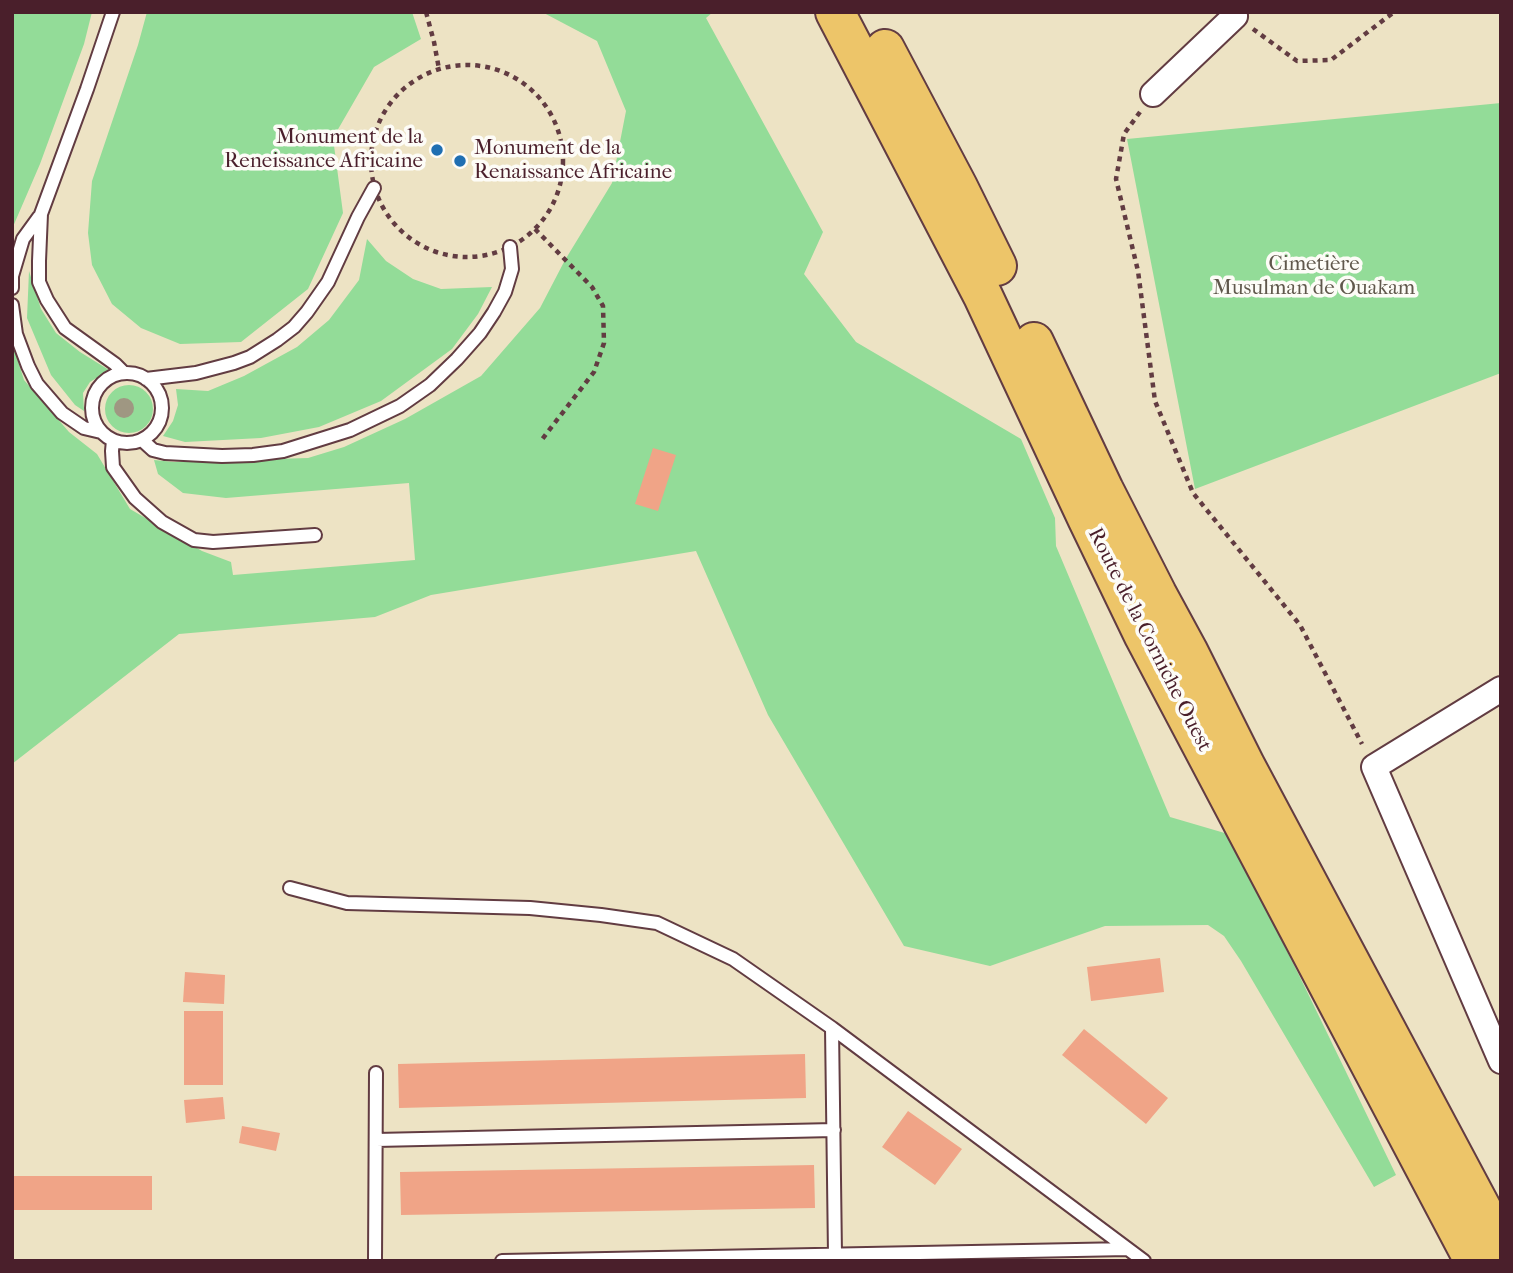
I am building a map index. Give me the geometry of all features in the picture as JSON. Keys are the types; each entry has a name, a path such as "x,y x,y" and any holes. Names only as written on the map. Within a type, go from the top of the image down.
{"highway":[{"name":"Route de la Corniche Ouest","path":"835,12 983,296 1144,636 1475,1261"},
{"name":"Route de la Corniche Ouest","path":"866,12 958,187 1157,594 1501,1245"}],"street":[{"path":"1153,94 1235,14"},
{"path":"1501,689 1374,767 1501,1061"}],"lane":[{"path":"12,288 12,276 23,239 41,214 113,12"},
{"path":"146,379 196,373 234,363 250,357 294,327 327,282 374,188"},
{"path":"41,214 39,282 47,300 65,328 124,373"},
{"path":"142,440 153,450 165,453 253,455 283,451 327,438 400,406 430,385 480,333 505,292 512,269 510,247"},
{"path":"12,305 16,334 37,383 62,412 84,428 127,443 142,440 156,429 161,420 162,401 153,384 139,375 124,373 104,382 97,390 92,412 101,432"},
{"path":"113,440 113,467 135,498 162,522 194,540 213,542 315,535"},
{"path":"290,888 347,903 530,908 657,923 733,959 832,1028 1127,1255 1144,1261"},
{"path":"832,1028 835,1255"},
{"path":"375,1261 376,1073"},
{"path":"376,1140 834,1130"},
{"path":"502,1261 835,1255 1127,1255"}],"path":[{"path":"426,12 439,69"},
{"path":"1235,14 1297,61 1331,60 1394,12"},
{"path":"469,64 500,70 527,85 548,107 561,135 565,165 559,195 543,222 520,243 492,255 459,258 426,250 399,231 379,204 374,188 370,172 372,138 386,108 409,83 439,69 469,64"},
{"path":"1153,94 1124,134 1116,180 1138,271 1155,401 1193,493 1300,625 1374,767"},
{"path":"535,229 592,287 603,306 604,343 594,372 540,442"}],"green space":[{"path":"12,12 92,12 84,44 40,164 12,229"},
{"path":"147,12 412,12 421,39 374,67 333,138 343,213 308,289 241,342 180,344 141,328 112,304 92,265 88,233 92,181"},
{"path":"542,12 713,12 706,18 823,232 804,274 856,342 1021,439 1055,518 1056,546 1170,817 1228,834 1396,1175 1374,1187 1241,961 1224,936 1208,925 1105,926 990,966 904,946 768,715 696,551 431,595 375,617 179,634 12,764 12,342 24,380 69,432 97,454 130,509 202,551 231,562 233,575 415,560 409,483 226,498 183,493 158,474 154,460 174,462 308,458 344,447 405,419 481,376 540,308 565,260 612,183 626,111 597,41"},
{"name":"Cimetière Musulman de Ouakam","path":"1501,103 1501,373 1195,489 1127,139"},
{"path":"367,239 386,261 413,279 441,289 492,287 478,314 452,349 381,401 319,427 261,438 185,442 163,436 173,421 178,405 176,389 208,391 244,376 297,347 329,320 359,280"},
{"path":"29,271 41,309 56,333 109,370 90,382 83,393 84,411 75,405 51,375 27,318"},
{"path":"129,385 146,392 153,409 146,426 129,433 112,426 105,409 112,392"}],"building":[{"path":"653,448 676,455 658,511 635,504"},
{"path":"1160,958 1164,992 1091,1001 1087,967"},
{"path":"185,972 225,975 224,1004 183,1002"},
{"path":"184,1011 223,1011 223,1085 184,1085"},
{"path":"1084,1029 1168,1098 1146,1124 1062,1055"},
{"path":"805,1054 806,1098 399,1108 398,1064"},
{"path":"223,1097 225,1119 186,1123 184,1100"},
{"path":"908,1111 962,1149 935,1185 882,1147"},
{"path":"242,1126 280,1133 276,1151 239,1143"},
{"path":"814,1165 815,1208 401,1215 400,1172"},
{"path":"12,1176 152,1176 152,1210 12,1210"}],"place":[{"name":"Monument de la Reneissance Africaine","path":"437,150"},
{"name":"Monument de la Renaissance Africaine","path":"460,161"}]}
